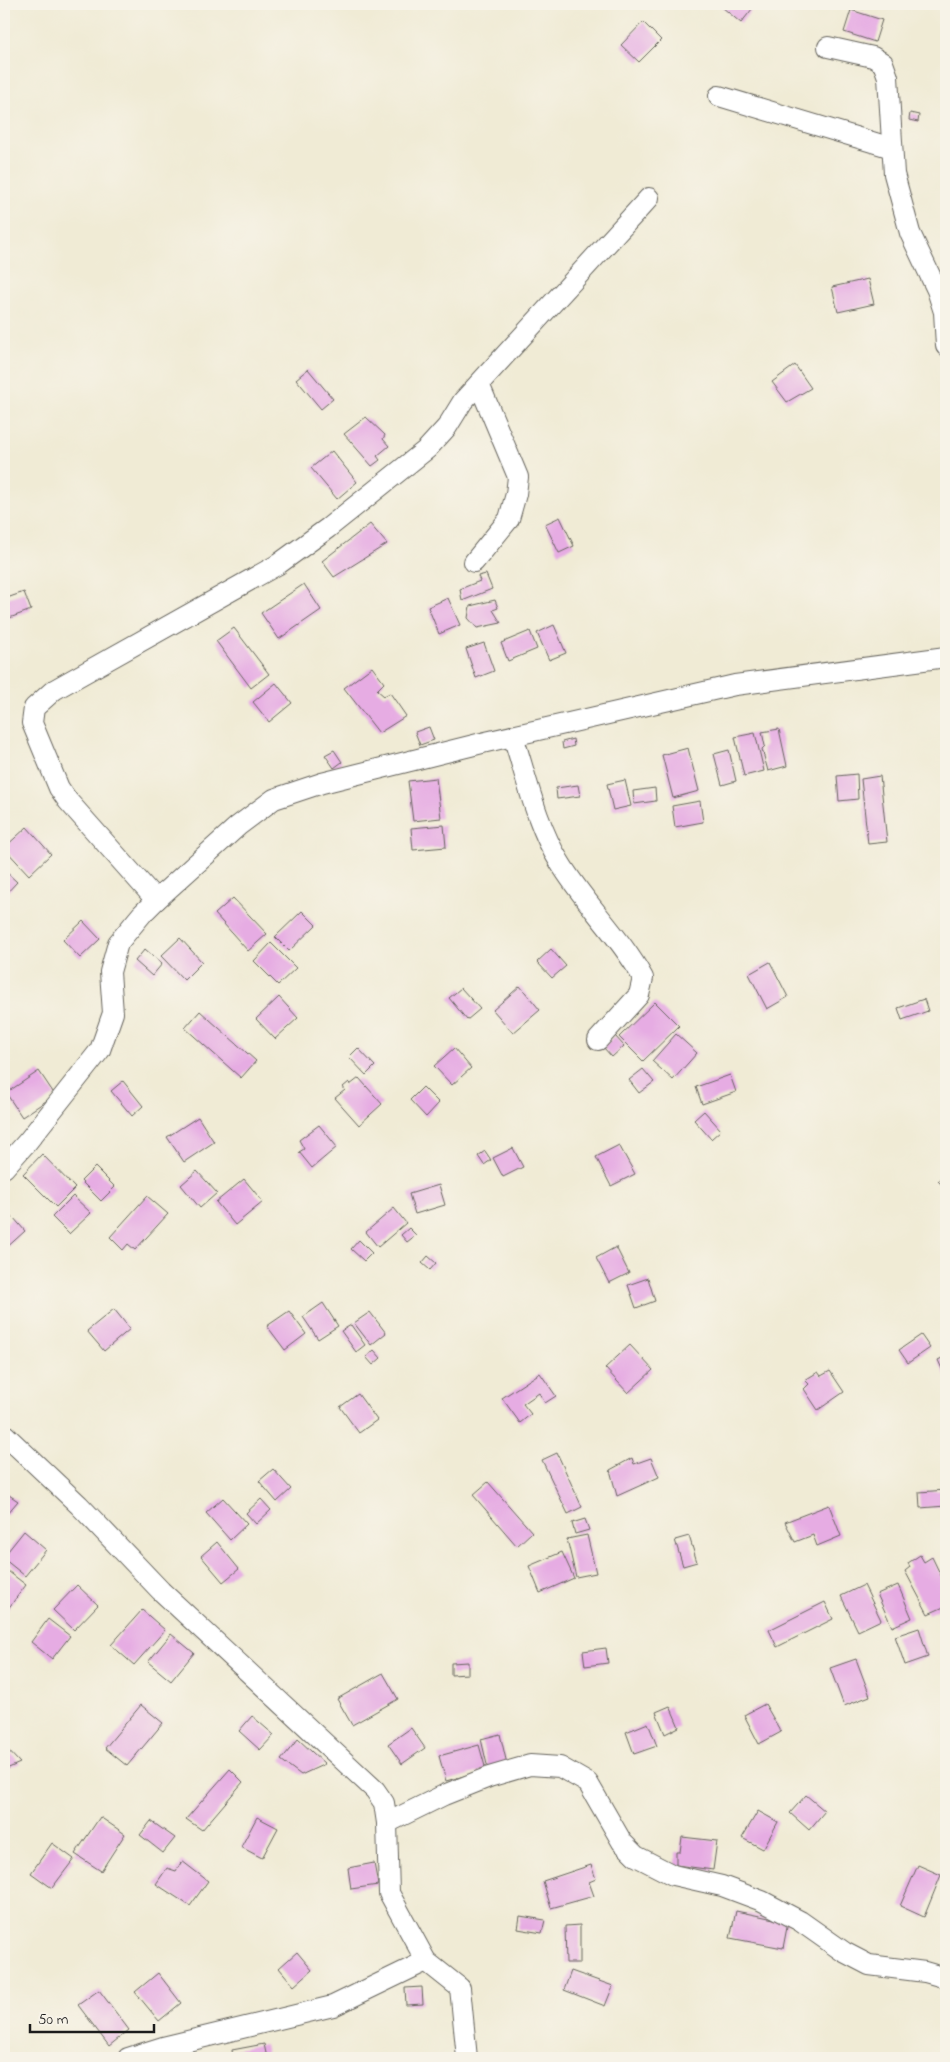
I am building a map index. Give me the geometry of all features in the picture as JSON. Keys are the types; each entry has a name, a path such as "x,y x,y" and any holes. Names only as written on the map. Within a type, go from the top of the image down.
{"street":[{"path":"828,47 873,57 883,63 888,77 894,174 910,233 937,290 944,312 946,346"},
{"path":"719,96 892,148"},
{"path":"156,900 68,801 59,788 32,723 34,708 54,690 277,565 427,449 447,427 463,401 649,198"},
{"path":"474,562 509,519 516,494 518,477 479,384"},
{"path":"4,1168 28,1141 100,1050 113,1013 110,972 118,943 156,900 238,826 274,799 322,783 513,736 736,685 946,658"},
{"path":"513,736 543,830 558,860 581,896 633,961 643,978 639,995 598,1040"},
{"path":"4,1434 79,1505 161,1591 375,1790 384,1802 387,1823 389,1893 426,1961 460,1988 467,2058"},
{"path":"387,1823 444,1795 489,1778 530,1765 560,1768 588,1782 622,1842 636,1856 673,1875 722,1886 762,1901 800,1921 844,1952 869,1965 925,1972 946,1978"},
{"path":"128,2058 163,2047 333,2006 426,1961"}],"building":[{"path":"724,4 756,4 741,23 722,7"},
{"path":"848,4 866,4 864,9"},
{"path":"851,10 882,20 875,42 844,32"},
{"path":"643,22 661,40 639,62 621,45"},
{"path":"910,113 919,115 918,122 909,120"},
{"path":"868,279 874,304 838,312 832,287"},
{"path":"795,365 811,388 787,402 772,382"},
{"path":"308,369 333,399 321,409 296,379"},
{"path":"366,417 385,435 383,439 389,446 377,456 380,460 372,466 344,434"},
{"path":"332,451 357,482 337,499 311,468"},
{"path":"560,517 574,546 559,553 545,524"},
{"path":"370,524 387,544 334,577 322,561"},
{"path":"486,574 492,589 462,601 460,589 480,581 478,576"},
{"path":"304,584 321,610 279,639 261,613"},
{"path":"24,592 31,610 4,620 4,599"},
{"path":"448,598 460,625 439,634 428,607"},
{"path":"495,600 498,608 493,610 501,623 477,628 468,618 470,606"},
{"path":"554,625 566,653 549,660 537,633"},
{"path":"234,628 269,674 251,688 216,641"},
{"path":"530,631 537,649 508,661 501,643"},
{"path":"484,643 494,671 476,678 466,649"},
{"path":"372,667 384,683 377,690 384,696 390,693 406,716 379,733 344,688"},
{"path":"276,683 292,703 269,722 253,702"},
{"path":"429,727 434,740 420,745 415,732"},
{"path":"779,729 787,766 768,771 762,749 765,746 762,732"},
{"path":"755,733 764,771 744,776 735,737"},
{"path":"573,739 574,746 563,749 562,742"},
{"path":"688,748 699,791 673,798 662,755"},
{"path":"334,750 342,762 334,768 325,755"},
{"path":"729,750 736,781 722,785 714,754"},
{"path":"857,774 858,799 839,801 837,776"},
{"path":"880,776 887,842 868,844 861,779"},
{"path":"436,778 441,818 413,821 408,781"},
{"path":"625,780 631,806 613,810 607,784"},
{"path":"578,785 580,796 557,799 556,788"},
{"path":"655,788 656,801 634,804 633,791"},
{"path":"700,801 703,822 675,827 672,806"},
{"path":"444,825 446,847 413,850 411,828"},
{"path":"27,827 51,854 29,875 4,848"},
{"path":"4,870 17,882 4,896"},
{"path":"233,898 267,934 248,951 215,914"},
{"path":"302,911 316,925 289,951 275,937"},
{"path":"83,921 100,939 80,958 63,940"},
{"path":"180,938 202,962 184,980 161,956"},
{"path":"271,943 296,968 278,985 254,961"},
{"path":"145,949 162,964 152,976 135,961"},
{"path":"551,949 566,966 552,978 537,962"},
{"path":"770,962 788,997 767,1009 749,974"},
{"path":"520,986 540,1010 513,1033 493,1010"},
{"path":"461,988 480,1009 467,1020 449,998"},
{"path":"279,997 298,1018 275,1039 256,1019"},
{"path":"924,999 928,1011 902,1020 898,1008"},
{"path":"655,1002 679,1026 643,1061 619,1037"},
{"path":"200,1011 256,1061 241,1078 185,1028"},
{"path":"676,1034 697,1053 673,1080 652,1061"},
{"path":"615,1036 624,1046 612,1057 603,1047"},
{"path":"358,1048 375,1066 366,1075 349,1057"},
{"path":"454,1048 471,1068 452,1085 434,1066"},
{"path":"643,1069 654,1082 639,1093 629,1080"},
{"path":"39,1071 55,1095 22,1117 6,1093"},
{"path":"730,1075 736,1092 702,1104 696,1087"},
{"path":"359,1078 382,1104 359,1125 335,1098 345,1090 343,1087 349,1082 350,1085"},
{"path":"123,1081 143,1106 132,1116 111,1091"},
{"path":"423,1087 439,1103 426,1117 410,1100"},
{"path":"704,1111 721,1130 711,1139 694,1120"},
{"path":"198,1117 214,1142 184,1162 167,1137"},
{"path":"319,1125 337,1147 312,1168 299,1152 304,1149 299,1140"},
{"path":"619,1145 635,1174 611,1186 596,1157"},
{"path":"513,1148 523,1167 503,1177 493,1158"},
{"path":"485,1151 491,1160 484,1165 478,1156"},
{"path":"42,1154 75,1188 56,1207 23,1174"},
{"path":"95,1167 115,1187 101,1201 81,1181"},
{"path":"197,1171 217,1193 200,1208 181,1185"},
{"path":"946,1176 946,1189 938,1181"},
{"path":"244,1179 263,1202 235,1225 216,1202"},
{"path":"439,1185 445,1205 415,1214 409,1194"},
{"path":"73,1196 91,1213 69,1234 52,1217"},
{"path":"147,1196 168,1214 135,1250 128,1244 123,1250 110,1237"},
{"path":"394,1208 406,1223 378,1247 366,1232"},
{"path":"13,1217 25,1231 4,1250 4,1225"},
{"path":"409,1228 416,1235 407,1242 401,1235"},
{"path":"359,1240 372,1253 364,1261 351,1249"},
{"path":"616,1247 629,1273 609,1283 596,1258"},
{"path":"428,1256 436,1263 430,1270 422,1263"},
{"path":"648,1278 655,1301 636,1308 628,1285"},
{"path":"323,1303 338,1326 318,1339 303,1317"},
{"path":"114,1309 130,1329 104,1351 87,1331"},
{"path":"289,1311 306,1334 285,1350 267,1326"},
{"path":"370,1312 386,1333 371,1345 354,1323"},
{"path":"351,1325 365,1345 356,1352 341,1331"},
{"path":"921,1335 930,1348 908,1363 899,1350"},
{"path":"630,1345 653,1370 628,1393 605,1368"},
{"path":"374,1350 381,1358 373,1365 366,1357"},
{"path":"946,1356 946,1378 938,1360"},
{"path":"830,1371 844,1392 818,1410 804,1389 809,1384 805,1380 818,1372 821,1376"},
{"path":"540,1373 556,1396 545,1403 539,1393 523,1404 531,1414 520,1423 502,1398"},
{"path":"358,1394 377,1420 359,1433 340,1407"},
{"path":"557,1453 582,1507 568,1514 542,1460"},
{"path":"632,1458 634,1464 651,1458 659,1477 617,1496 610,1470"},
{"path":"273,1469 291,1489 277,1502 259,1481"},
{"path":"488,1482 532,1532 517,1546 473,1495"},
{"path":"946,1490 946,1506 920,1508 919,1492"},
{"path":"6,1493 18,1501 6,1515 4,1513 4,1496"},
{"path":"223,1498 247,1524 230,1540 206,1513"},
{"path":"261,1499 271,1510 256,1524 246,1513"},
{"path":"829,1505 841,1536 817,1546 813,1535 795,1542 785,1522"},
{"path":"585,1519 589,1530 575,1534 572,1523"},
{"path":"24,1531 46,1550 25,1576 4,1559 4,1556"},
{"path":"587,1535 596,1573 576,1577 567,1539"},
{"path":"689,1536 697,1562 683,1566 675,1540"},
{"path":"217,1542 239,1569 223,1582 201,1556"},
{"path":"562,1552 574,1578 540,1593 529,1566"},
{"path":"920,1555 924,1562 932,1557 946,1586 946,1606 928,1614 905,1571 910,1567 908,1563"},
{"path":"4,1568 26,1585 4,1614"},
{"path":"77,1585 98,1605 74,1630 53,1610"},
{"path":"864,1585 881,1620 858,1631 841,1596"},
{"path":"898,1585 912,1618 892,1627 877,1594"},
{"path":"825,1602 833,1619 777,1647 769,1630"},
{"path":"142,1610 165,1630 134,1665 111,1645"},
{"path":"48,1619 70,1636 52,1659 31,1642"},
{"path":"919,1628 928,1657 905,1665 895,1636"},
{"path":"171,1634 194,1653 171,1681 148,1662"},
{"path":"606,1648 608,1663 585,1666 583,1651"},
{"path":"856,1659 870,1696 844,1706 830,1668"},
{"path":"468,1662 468,1674 451,1675 451,1663"},
{"path":"383,1673 398,1699 352,1725 337,1699"},
{"path":"765,1704 781,1732 759,1744 744,1715"},
{"path":"141,1705 163,1723 127,1766 105,1748"},
{"path":"670,1706 679,1727 665,1734 656,1712"},
{"path":"252,1716 274,1735 260,1750 239,1731"},
{"path":"648,1723 657,1746 634,1754 626,1732"},
{"path":"411,1728 425,1748 402,1764 388,1744"},
{"path":"500,1734 507,1764 488,1769 481,1739"},
{"path":"298,1739 325,1764 301,1775 281,1760"},
{"path":"479,1745 486,1770 446,1781 439,1756"},
{"path":"4,1746 20,1763 4,1770"},
{"path":"230,1769 243,1782 202,1830 186,1819"},
{"path":"806,1795 825,1811 809,1830 790,1813"},
{"path":"758,1811 778,1822 763,1849 742,1838"},
{"path":"100,1817 125,1834 101,1871 75,1854"},
{"path":"257,1817 278,1828 262,1858 241,1847"},
{"path":"151,1821 175,1838 163,1853 140,1835"},
{"path":"682,1837 717,1841 713,1870 676,1865 676,1852 680,1852"},
{"path":"52,1843 74,1859 52,1888 31,1873"},
{"path":"182,1861 208,1881 190,1906 156,1884 167,1868 176,1871"},
{"path":"374,1863 378,1885 351,1889 348,1868"},
{"path":"591,1865 596,1879 589,1882 594,1896 551,1908 543,1881"},
{"path":"918,1865 941,1875 924,1917 900,1906"},
{"path":"736,1911 788,1922 783,1948 730,1938"},
{"path":"520,1916 545,1920 542,1933 518,1929"},
{"path":"580,1925 580,1963 566,1963 565,1926"},
{"path":"297,1952 312,1970 294,1986 279,1968"},
{"path":"571,1971 613,1986 605,2006 564,1990"},
{"path":"158,1973 181,2003 159,2021 135,1992"},
{"path":"422,1987 423,2004 406,2005 405,1988"},
{"path":"99,1990 129,2030 109,2046 78,2005"},
{"path":"264,2044 267,2058 233,2058 232,2050"}]}
